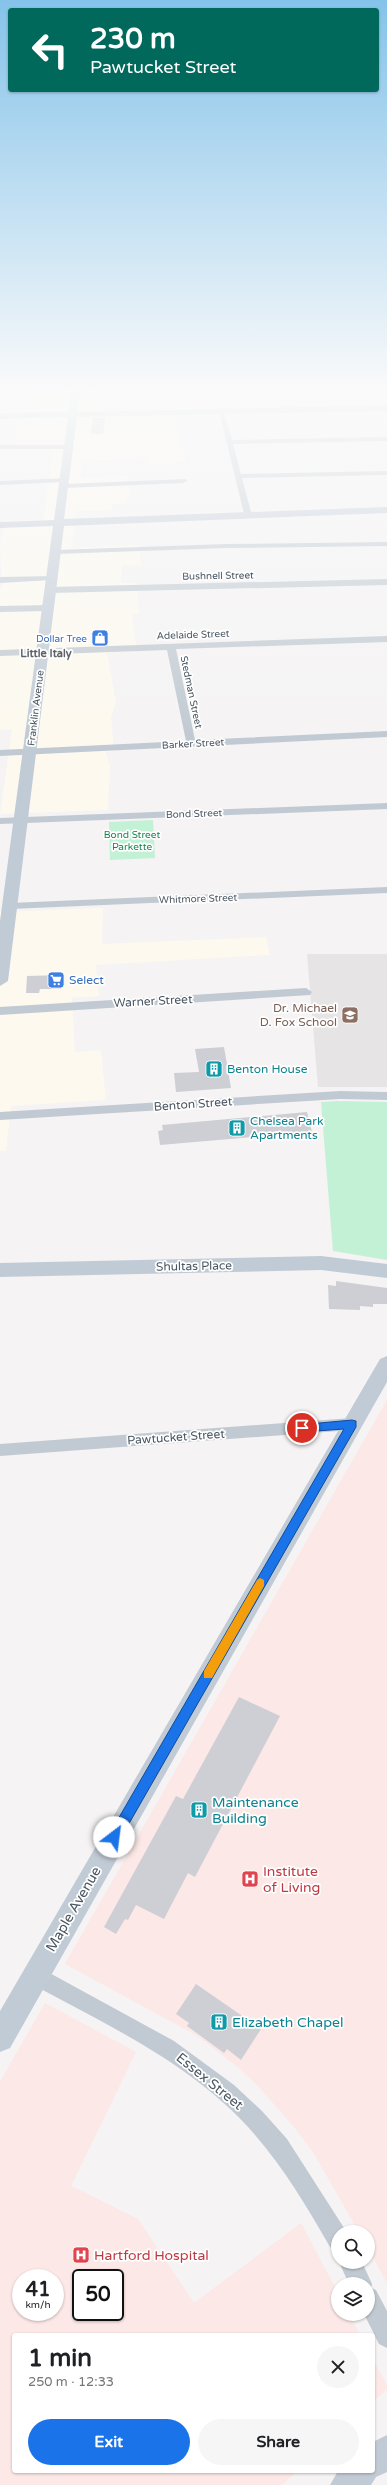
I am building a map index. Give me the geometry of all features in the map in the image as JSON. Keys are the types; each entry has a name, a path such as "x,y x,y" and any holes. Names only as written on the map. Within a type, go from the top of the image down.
{"main road":[{"name":"Franklin Avenue","path":"0,981 1,960 10,906 61,504"},
{"path":"0,525 387,510"},
{"name":"Shultas Place","path":"0,1270 321,1263 387,1271"},
{"name":"Maple Avenue","path":"0,2038 387,1364"},
{"path":"375,2461 387,2452"},
{"path":"347,2485 360,2473"}],"street":[{"path":"245,504 248,516"},
{"path":"55,552 226,546 387,544"},
{"name":"Bushnell Street","path":"0,580 51,584 387,582"},
{"path":"0,609 48,608"},
{"name":"Adelaide Street","path":"0,653 387,639"},
{"name":"Stedman Street","path":"171,646 191,743"},
{"name":"Barker Street","path":"0,752 387,734"},
{"name":"Bond Street","path":"0,821 387,806"},
{"name":"Whitmore Street","path":"10,906 387,890"},
{"name":"Warner Street","path":"0,1011 306,992"},
{"name":"Benton Street","path":"0,1116 326,1096 387,1096"},
{"name":"Pawtucket Street","path":"0,1450 352,1424"},
{"name":"Essex Street","path":"35,1975 171,2050 209,2078 247,2111 279,2146 309,2190 331,2227"},
{"path":"375,2312 387,2336"}],"shaded area":[{"path":"45,504 112,504 112,510 77,511 72,548 139,545 141,565 122,566 121,583 137,583 139,614 132,614 137,651 107,653 116,702 111,717 114,751 106,752 110,767 108,810 0,814 12,729 0,730 0,590 2,588 0,543 5,521 43,520"},
{"path":"103,908 102,944 266,937 270,955 96,965 99,996 72,998 75,1052 101,1050 106,1100 11,1106 6,1151 0,1151 0,912"},
{"name":"Dr. Michael D. Fox School","path":"307,954 387,954 387,1087 318,1087"},
{"name":"Institute of Living","path":"387,1400 387,2283 375,2261 375,2225 355,2225 313,2152 295,2128 258,2086 238,2067 196,2035 65,1964"},
{"name":"Hartford Hospital","path":"45,2003 136,2052 71,2186 138,2219 194,2303 301,2223 331,2280 331,2321 353,2321 359,2333 12,2333 12,2473 295,2473 282,2485 0,2485 0,2082"},
{"path":"375,2363 387,2385 387,2389 375,2400"}],"green space":[{"name":"Bond Street Parkette","path":"153,820 155,858 110,860 109,822"},
{"path":"321,1102 387,1102 387,1260 333,1251"}],"building":[{"path":"62,975 61,989 40,989 39,993 26,993 27,976"},
{"name":"Benton House","path":"224,1047 231,1088 176,1092 174,1073 199,1072 195,1049"},
{"name":"Chelsea Park Apartments","path":"307,1112 312,1132 160,1145 158,1131 163,1130 162,1125"},
{"path":"336,1281 387,1288 387,1304 373,1304 373,1307 360,1306 360,1310 329,1309 328,1285 336,1286"},
{"name":"Maintenance Building","path":"239,1697 280,1716 195,1877 188,1873 164,1919 136,1905 128,1920 125,1919 116,1934 104,1927 176,1796 183,1799"},
{"name":"Elizabeth Chapel","path":"196,1984 261,2029 241,2060 227,2049 224,2053 187,2026 189,2023 176,2014"}],"slow traffic":[{"path":"208,1674 260,1583"}],"place":[{"name":"Dollar Tree","path":"100,638"},
{"name":"Select","path":"56,980"},
{"name":"Dr. Michael D. Fox School","path":"350,1015"},
{"name":"Benton House","path":"214,1069"},
{"name":"Chelsea Park Apartments","path":"237,1128"},
{"name":"Maintenance Building","path":"199,1810"},
{"name":"Institute of Living","path":"250,1879"},
{"name":"Elizabeth Chapel","path":"219,2022"},
{"name":"Hartford Hospital","path":"81,2255"}],"district":[{"name":"Little Italy","path":"46,653"}],"route":[{"path":"114,1837 352,1424 302,1428"}]}
